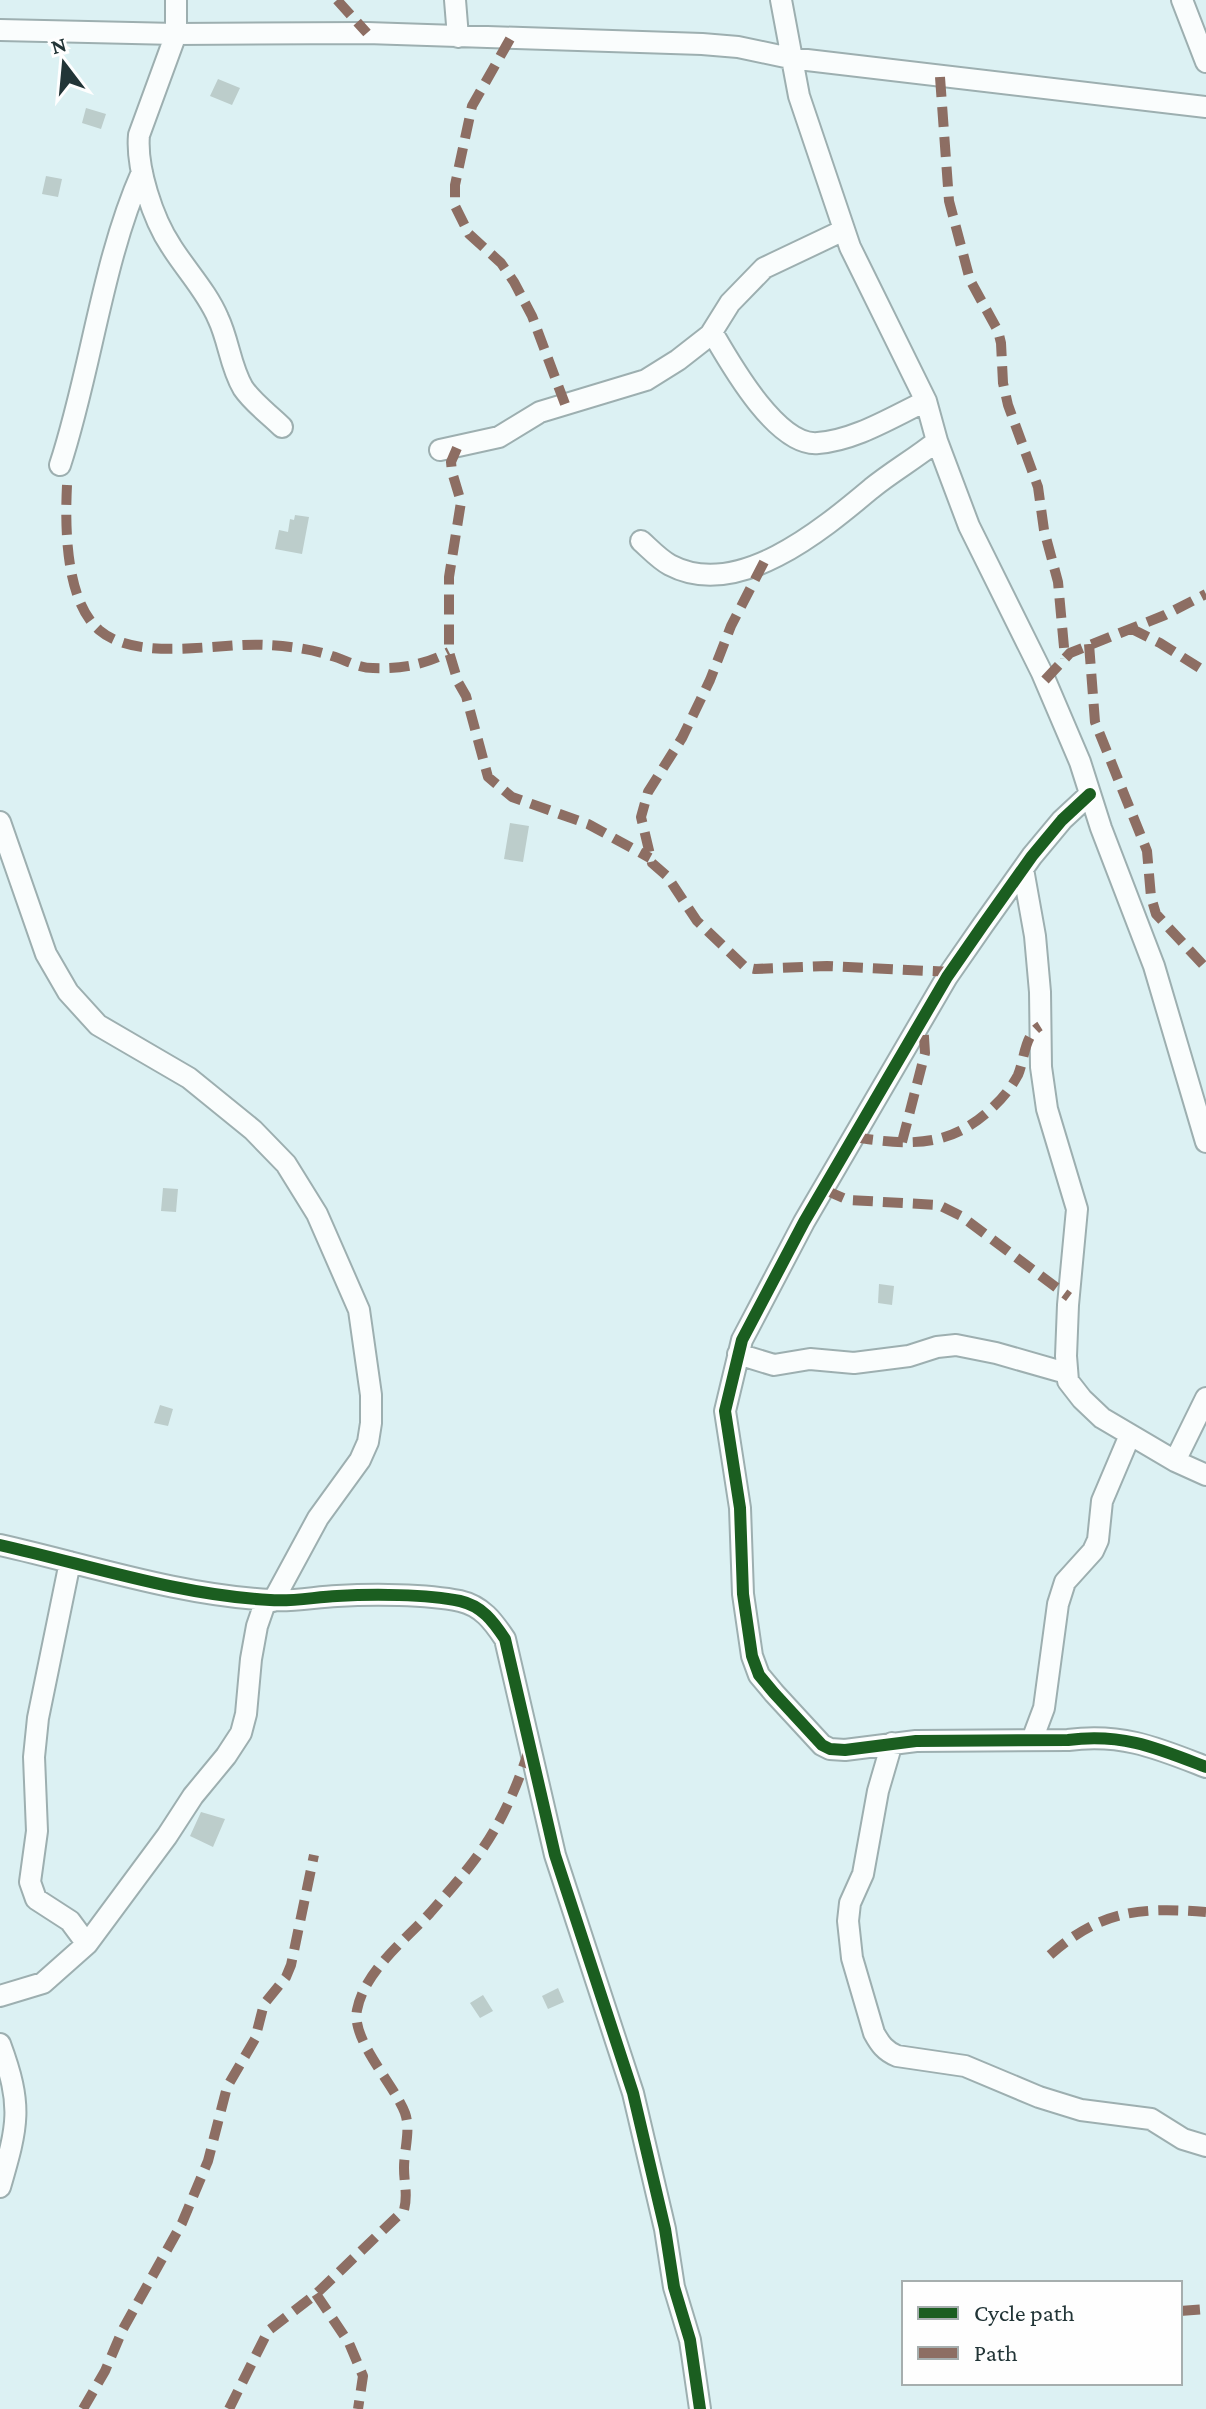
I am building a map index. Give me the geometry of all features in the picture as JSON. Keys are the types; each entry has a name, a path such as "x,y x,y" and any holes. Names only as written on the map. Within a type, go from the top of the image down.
{"street":[{"path":"176,0 176,34 141,128 138,153 142,172 163,232 218,318 242,386 282,427"},
{"path":"455,0 458,37"},
{"path":"781,0 790,58 812,139 844,230 926,401 937,441 969,526 1042,673 1080,762 1154,966 1206,1142"},
{"path":"1182,0 1206,62"},
{"path":"0,30 176,34 367,33 702,44 738,47 790,58 1206,107"},
{"path":"60,465 74,423 110,272 142,172"},
{"path":"440,450 499,437 540,412 646,380 678,360 712,332 730,303 764,268 844,230"},
{"path":"712,332 727,359 779,427 796,440 815,444 849,437 926,401"},
{"path":"641,541 670,565 686,571 718,575 753,568 789,550 850,508 873,487 937,441"},
{"path":"1090,794 1062,820 1023,869 947,977 804,1222 742,1340 725,1411 740,1508 746,1627 759,1675 787,1709 822,1745 830,1749 845,1750 892,1743 1089,1737 1146,1743 1206,1767"},
{"path":"0,822 46,954 68,992 98,1025 189,1078 253,1130 286,1164 317,1214 359,1310 371,1395 368,1442 360,1460 318,1518 257,1626 241,1733 87,1944 43,1983 0,1996"},
{"path":"1023,869 1035,936 1040,992 1041,1067 1047,1109 1077,1209 1068,1305 1068,1381 1102,1418 1175,1461 1206,1475"},
{"path":"738,1354 774,1365 810,1359 854,1363 909,1356 956,1345 1066,1373"},
{"path":"1175,1461 1206,1398"},
{"path":"1032,1740 1044,1708 1051,1644 1062,1593 1073,1571 1093,1551 1098,1540 1102,1501 1130,1435"},
{"path":"0,1545 203,1593 270,1600 406,1596 458,1601 475,1606 492,1620 505,1639 555,1855 633,2093 665,2229 674,2287 690,2340 700,2409"},
{"path":"70,1562 38,1718 34,1757 37,1831 30,1882 36,1899 70,1921 87,1944"},
{"path":"892,1743 878,1791 863,1874 850,1903 848,1921 852,1958 879,2043 887,2052 897,2056 965,2066 1039,2097 1081,2110 1151,2119 1183,2139 1206,2146"},
{"path":"0,2044 14,2088 17,2113 0,2187"}],"building":[{"path":"218,79 240,88 232,105 210,96"},
{"path":"86,108 106,114 101,129 82,123"},
{"path":"46,176 62,179 58,197 42,194"},
{"path":"295,515 309,517 302,554 275,549 279,530 288,532 290,519 294,520"},
{"path":"510,823 529,826 523,862 504,859"},
{"path":"163,1188 178,1189 176,1212 161,1211"},
{"path":"879,1284 894,1286 892,1305 878,1303"},
{"path":"160,1405 173,1409 168,1426 154,1423"},
{"path":"201,1812 225,1819 213,1847 190,1836"},
{"path":"558,1988 564,2002 548,2009 542,1996"},
{"path":"483,1995 493,2011 480,2018 470,2003"}],"marked path":[{"path":"337,0 367,33"},
{"path":"510,39 472,106 455,185 455,206 469,234 501,263 514,282 532,316 565,404"},
{"path":"940,77 949,201 970,280 998,331 1008,405 1038,487 1044,530 1058,582 1065,658"},
{"path":"457,448 451,462 461,502 449,577 449,652 458,682 466,696 488,777 512,797 588,824 650,858"},
{"path":"67,485 67,541 73,582 88,617 99,630 115,640 135,646 179,649 247,645 291,647 373,668 412,665 449,652"},
{"path":"764,562 731,626 710,680 682,738 648,792 641,817 652,863 667,876 697,921 745,967 827,966 951,972"},
{"path":"1045,680 1070,653 1165,615 1206,594"},
{"path":"1130,628 1206,672"},
{"path":"1089,644 1095,722 1147,851 1151,897 1156,914 1206,968"},
{"path":"902,1142 925,1053 923,1021"},
{"path":"853,1137 892,1142 926,1141 943,1138 975,1122 1006,1093 1018,1075 1031,1035 1040,1026"},
{"path":"825,1190 848,1200 939,1205 961,1216 1069,1297"},
{"path":"229,2409 268,2331 316,2294 404,2210 407,2120 400,2101 360,2035 357,2010 368,1983 387,1957 445,1896 488,1840 511,1798 528,1753"},
{"path":"83,2409 182,2223 208,2161 227,2087 255,2039 264,2004 286,1977 314,1855"},
{"path":"1050,1955 1087,1929 1122,1915 1161,1910 1206,1912"},
{"path":"316,2294 349,2343 363,2376 358,2409"},
{"path":"1182,2311 1206,2309"}],"cycle path":[{"path":"1090,794 1062,820 1032,856 947,977 804,1222 742,1340 725,1411 740,1508 743,1594 752,1656 759,1675 822,1745 830,1749 916,1741 1088,1738 1123,1740 1206,1767"},
{"path":"0,1545 168,1586 236,1597 287,1600 382,1595 460,1601 475,1607 496,1626 505,1639 555,1855 633,2093 665,2229 674,2287 690,2340 700,2409"}]}
